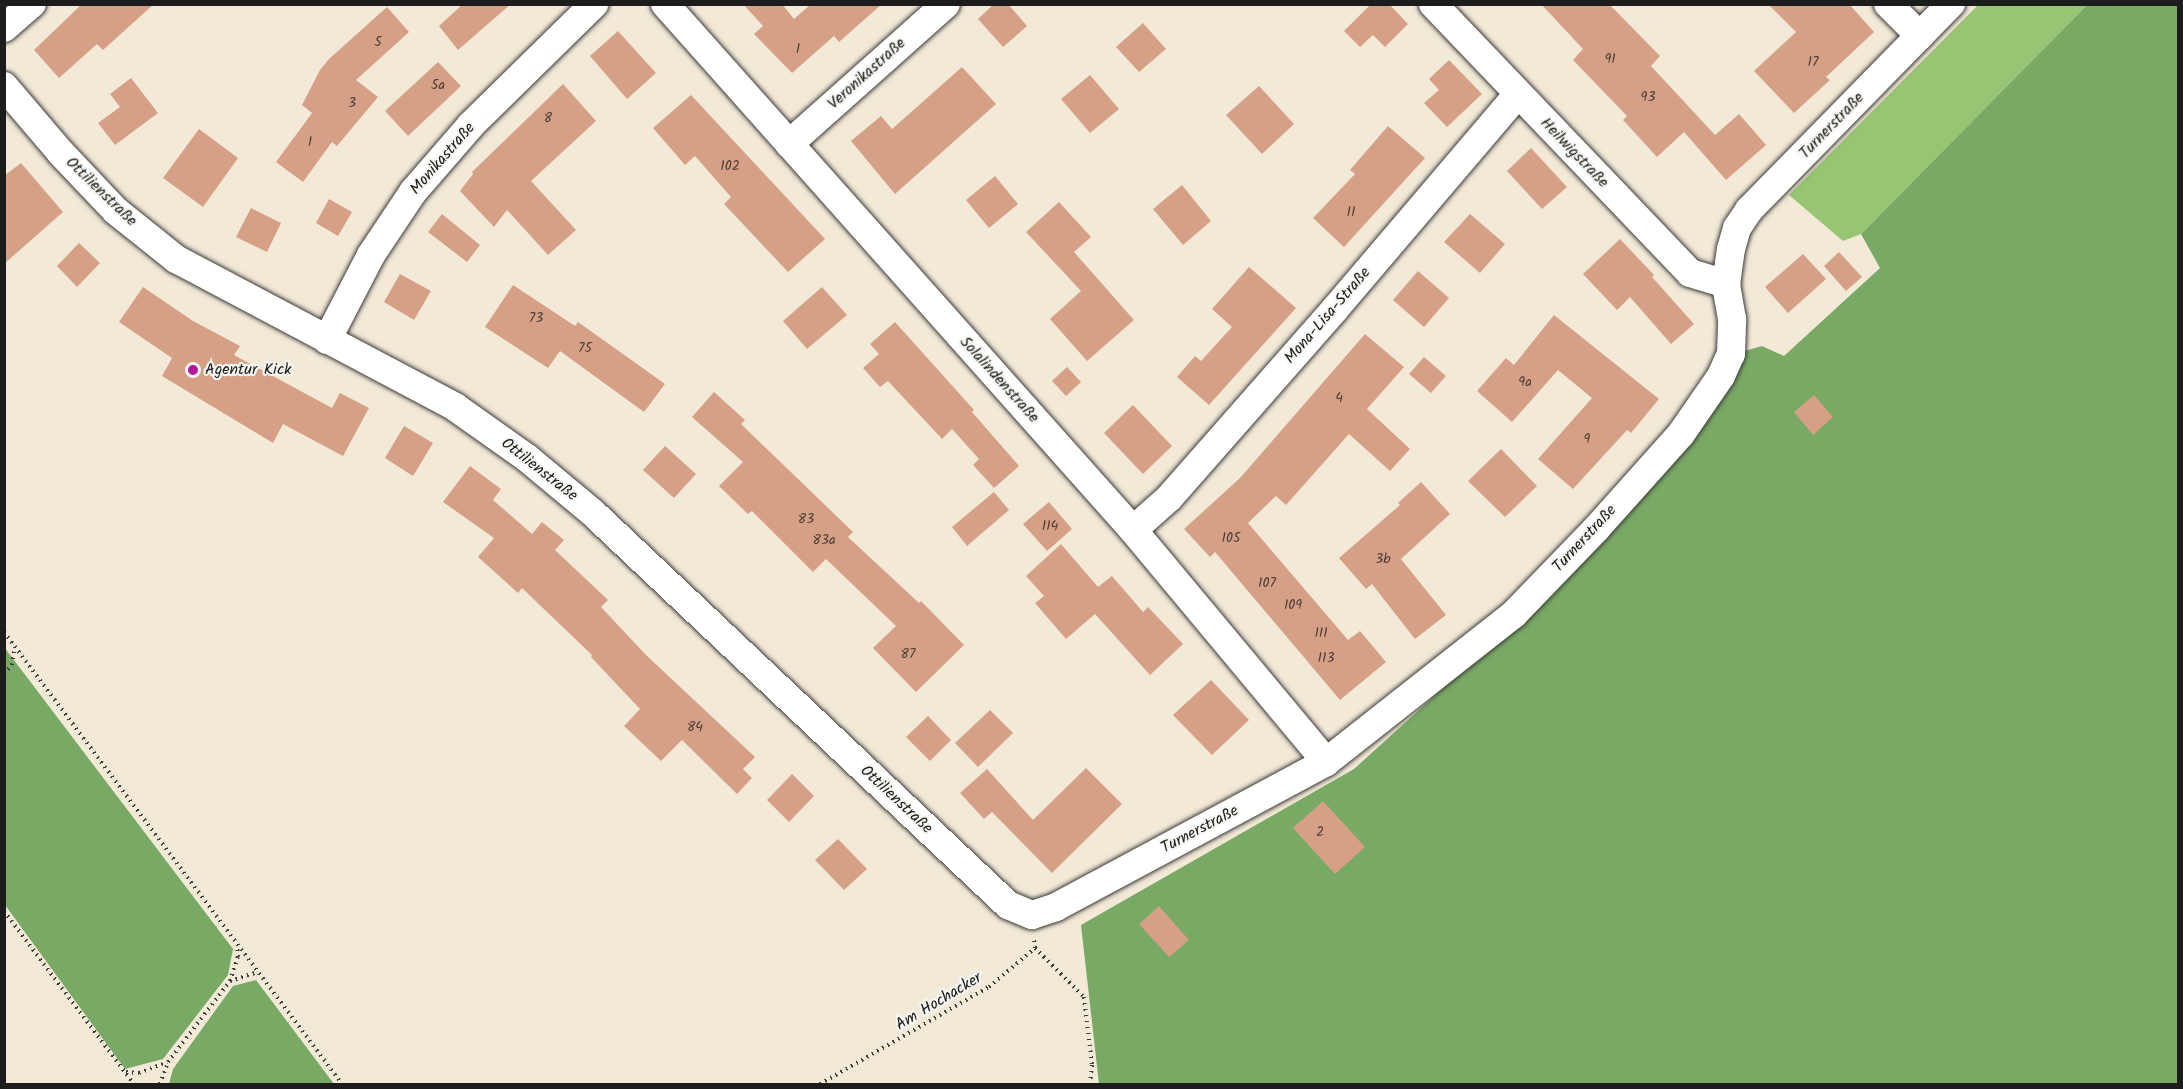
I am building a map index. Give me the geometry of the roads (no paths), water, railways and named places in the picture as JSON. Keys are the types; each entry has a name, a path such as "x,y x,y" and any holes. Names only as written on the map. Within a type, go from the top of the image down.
{"street":[{"path":"4,28 32,4"},
{"name":"Monikastraße","path":"327,340 371,255 413,192 471,125 594,4"},
{"name":"Solalindenstraße","path":"665,4 1133,530 1326,762"},
{"name":"Veronikastraße","path":"789,144 946,4"},
{"name":"Heilwigstraße","path":"1432,4 1690,273 1726,284"},
{"path":"1888,4 1920,36"},
{"name":"Turnerstraße","path":"1032,915 1056,907 1326,762 1514,614 1596,529 1681,434 1720,376 1731,354 1732,319 1726,284 1731,249 1737,228 1749,210 1951,4"},
{"name":"Ottilienstraße","path":"4,86 61,153 116,211 167,252 455,407 527,458 593,513 1008,905 1032,915"},
{"name":"Mona-Lisa-Straße","path":"1133,530 1169,498 1335,309 1517,95"}],"place":[{"name":"Agentur Kick","path":"193,370"}]}
